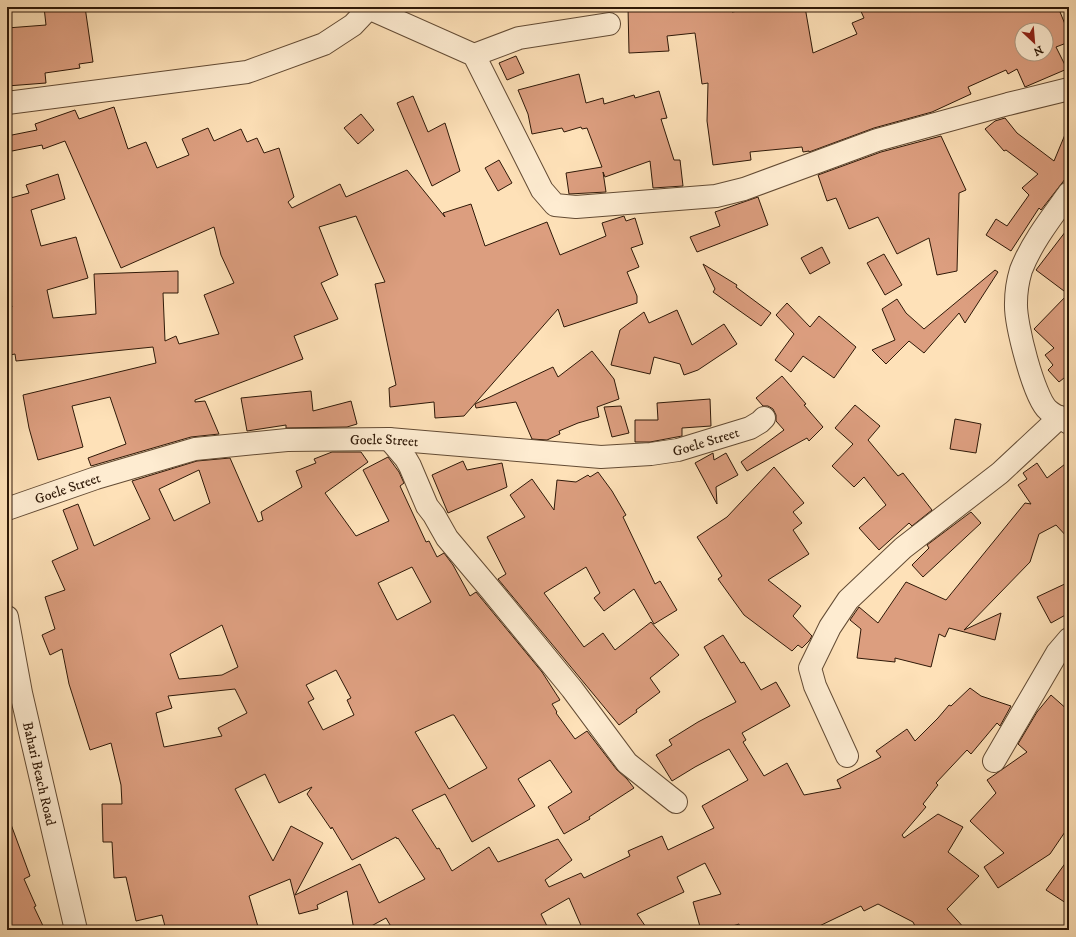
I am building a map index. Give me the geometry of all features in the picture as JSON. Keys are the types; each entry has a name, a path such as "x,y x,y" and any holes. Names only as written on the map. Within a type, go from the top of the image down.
{"street":[{"path":"7,103 247,72 324,44 353,25 368,8 474,54 542,190 555,205 576,207 716,196 744,189 877,140 1069,89"},
{"path":"474,54 519,38 609,24"},
{"path":"847,756 815,686 810,668 830,627 848,600 903,548 1000,473 1064,420 1048,410 1040,397 1033,380 1020,337 1016,304 1021,271 1035,241 1069,193"},
{"name":"Goele Street","path":"7,509 96,478 195,449 287,440 389,439 601,457 651,454 678,450 750,428 764,418"},
{"path":"389,439 406,459 427,506 447,538 572,689 627,763 676,802"},
{"name":"Bahari Beach Road","path":"7,617 21,693 76,930"},
{"path":"994,761 1057,653 1069,639"}],"building":[{"path":"44,7 85,7 93,62 79,64 80,68 45,73 46,83 7,86 7,28 46,25"},
{"path":"628,7 733,7 732,12 763,7 805,7 813,53 857,34 852,23 864,18 859,7 1058,7 1069,34 1069,42 1056,47 1067,69 1025,87 1017,69 1008,74 1006,70 968,87 971,94 932,112 874,128 809,152 803,152 802,147 750,152 751,160 713,165 707,121 708,83 702,84 695,33 667,36 669,51 629,53"},
{"path":"516,56 524,73 507,80 499,63"},
{"path":"579,74 586,103 603,98 604,104 634,95 635,98 659,91 667,118 661,119 674,160 680,160 683,186 653,188 650,161 605,177 603,172 606,192 569,194 566,173 602,167 587,128 582,129 581,127 564,132 562,128 532,134 528,114 518,90"},
{"path":"413,96 428,132 445,123 460,171 432,186 397,103"},
{"path":"114,107 128,149 146,142 157,168 189,155 182,139 208,128 214,141 241,129 247,142 257,138 264,153 279,148 294,197 288,202 292,208 340,184 346,197 407,170 445,217 443,213 471,204 485,246 547,222 560,255 606,236 602,223 624,216 626,221 635,218 643,244 631,248 639,267 627,272 637,296 637,303 564,327 558,309 464,416 435,418 434,402 390,407 389,388 396,385 375,284 385,282 356,216 319,227 338,275 321,283 338,319 294,336 303,359 195,400 195,402 205,401 219,434 191,437 91,466 88,458 126,444 110,397 72,406 83,447 38,460 29,428 23,395 156,363 153,347 16,361 15,354 10,355 7,307 12,307 7,290 7,199 29,193 26,185 58,174 65,199 31,210 41,246 76,237 88,278 47,290 53,318 96,314 94,274 178,271 178,293 163,293 165,341 176,336 179,344 219,334 204,295 234,283 221,255 214,227 121,268 65,141 43,149 42,145 7,152 7,136 37,130 35,124 75,110 79,119"},
{"path":"361,114 374,130 358,144 344,128"},
{"path":"1005,118 1017,133 1054,161 1069,125 1069,174 1041,210 1039,208 1011,251 986,235 996,219 1007,226 1029,195 1022,188 1038,174 1006,150 1004,151 985,129 995,121"},
{"path":"941,136 966,190 959,193 957,271 937,275 929,238 897,254 878,217 849,229 836,198 827,201 818,175 881,152"},
{"path":"499,160 512,183 498,191 485,168"},
{"path":"758,197 768,225 697,252 690,237 720,226 715,212"},
{"path":"1069,227 1069,384 1064,378 1059,382 1048,370 1053,365 1045,355 1054,348 1034,329 1068,294 1036,270"},
{"path":"822,247 830,263 810,274 801,258"},
{"path":"884,254 902,285 885,295 867,263"},
{"path":"703,264 737,285 736,287 771,313 761,326 713,292 715,289"},
{"path":"995,270 998,272 965,323 959,313 924,353 909,341 886,364 872,350 895,340 882,309 897,299 906,313 924,329"},
{"path":"787,303 810,327 819,316 856,347 834,378 803,356 791,372 775,360 794,334 776,315"},
{"path":"677,310 692,345 724,324 737,344 698,370 684,375 680,364 654,357 650,374 611,365 620,330 644,312 649,323"},
{"path":"592,351 614,379 619,399 597,407 599,417 578,423 559,431 560,434 547,440 532,439 516,402 476,408 475,404 553,367 558,377"},
{"path":"782,376 823,427 809,441 807,438 747,471 741,462 784,430 776,421 776,415 773,409 768,406 763,406 756,398"},
{"path":"311,391 313,411 351,401 357,424 347,427 286,428 286,425 247,431 241,398"},
{"path":"710,399 711,426 682,428 682,436 650,442 635,442 635,420 658,420 657,403"},
{"path":"855,405 880,426 868,440 898,476 903,473 932,510 912,526 909,523 879,550 859,528 886,505 864,477 854,487 832,466 853,444 835,428"},
{"path":"621,406 629,433 612,437 604,407"},
{"path":"955,419 981,424 976,453 950,449"},
{"path":"332,452 361,452 368,462 325,493 356,536 389,521 363,470 388,457 399,472 404,483 400,486 426,542 429,541 437,557 444,553 453,565 470,596 476,592 542,672 560,700 552,704 557,712 556,713 575,739 587,731 617,770 634,788 589,817 590,819 564,834 548,807 572,792 550,760 518,779 535,806 472,842 445,794 412,810 437,849 439,848 452,871 489,847 498,862 558,839 572,860 545,880 549,887 581,873 584,878 630,856 628,851 662,836 668,850 714,828 702,806 748,780 729,749 672,781 656,755 672,745 669,740 698,722 736,702 704,647 723,635 741,663 744,662 761,690 776,682 790,706 742,733 746,740 743,742 764,776 787,763 804,795 841,788 837,780 881,757 876,751 907,729 915,741 949,705 951,706 970,688 981,696 1011,706 1000,726 997,723 971,754 967,750 936,783 938,785 923,804 926,807 902,835 904,838 938,814 963,827 948,852 979,876 947,909 966,930 917,930 913,922 878,904 864,911 861,906 811,930 740,930 739,924 720,930 701,930 693,902 721,894 705,863 677,877 684,892 637,914 648,930 583,930 569,898 541,914 549,930 393,930 386,918 364,930 354,930 347,891 317,905 318,909 299,914 290,879 249,896 259,930 166,930 162,915 136,921 126,877 114,878 112,842 103,842 102,804 122,804 121,785 111,743 90,750 69,684 62,649 50,655 42,635 55,629 45,597 65,590 52,561 78,549 63,510 78,504 94,546 150,519 132,481 197,461 230,458 258,522 263,520 261,512 302,487 296,471 316,463 314,459","holes":["199,470 210,503 174,521 159,489","412,567 431,602 397,620 378,583","222,625 238,667 222,675 179,679 170,654","336,670 351,698 347,700 354,715 323,730 308,702 314,699 306,685","235,689 247,713 218,728 222,736 164,747 156,713 172,708 168,696","454,715 487,768 449,789 415,732","265,774 279,803 312,787 307,794 331,829 332,827 352,860 396,837 425,879 379,903 360,864 295,895 323,843 291,826 273,861 235,789"]},
{"path":"713,453 714,460 726,453 738,475 716,487 717,504 695,463"},
{"path":"463,461 467,470 502,463 507,487 448,513 432,475"},
{"path":"1069,461 1069,539 1056,525 1039,534 1030,562 964,630 1001,613 995,640 949,628 945,637 939,634 931,667 895,658 895,662 857,658 861,629 850,620 859,607 878,623 906,582 946,600 1025,503 1031,504 1018,485 1027,479 1023,473 1037,463 1047,478"},
{"path":"774,467 804,503 793,512 802,523 793,530 809,554 768,580 801,606 793,616 812,636 802,648 798,645 792,651 744,615 718,579 722,576 697,537 727,517"},
{"path":"598,472 612,491 626,515 623,517 655,584 660,581 677,610 654,624 634,589 604,611 594,598 600,593 586,567 544,593 584,647 603,633 615,650 651,622 679,655 650,678 660,692 619,725 498,579 506,574 487,537 525,517 510,495 532,479 554,510 557,480 576,482 588,475 590,477"},
{"path":"971,512 981,523 923,577 912,565 929,548 927,545"},
{"path":"1069,582 1069,613 1051,623 1037,597"},
{"path":"1051,695 1069,711 1069,826 1050,854 998,888 984,867 1004,853 970,821 996,793 987,780 1027,752 1018,744 1037,712"},
{"path":"7,819 9,819 30,876 24,879 36,906 34,907 45,930 7,930"},
{"path":"1069,858 1069,905 1046,890"}]}
